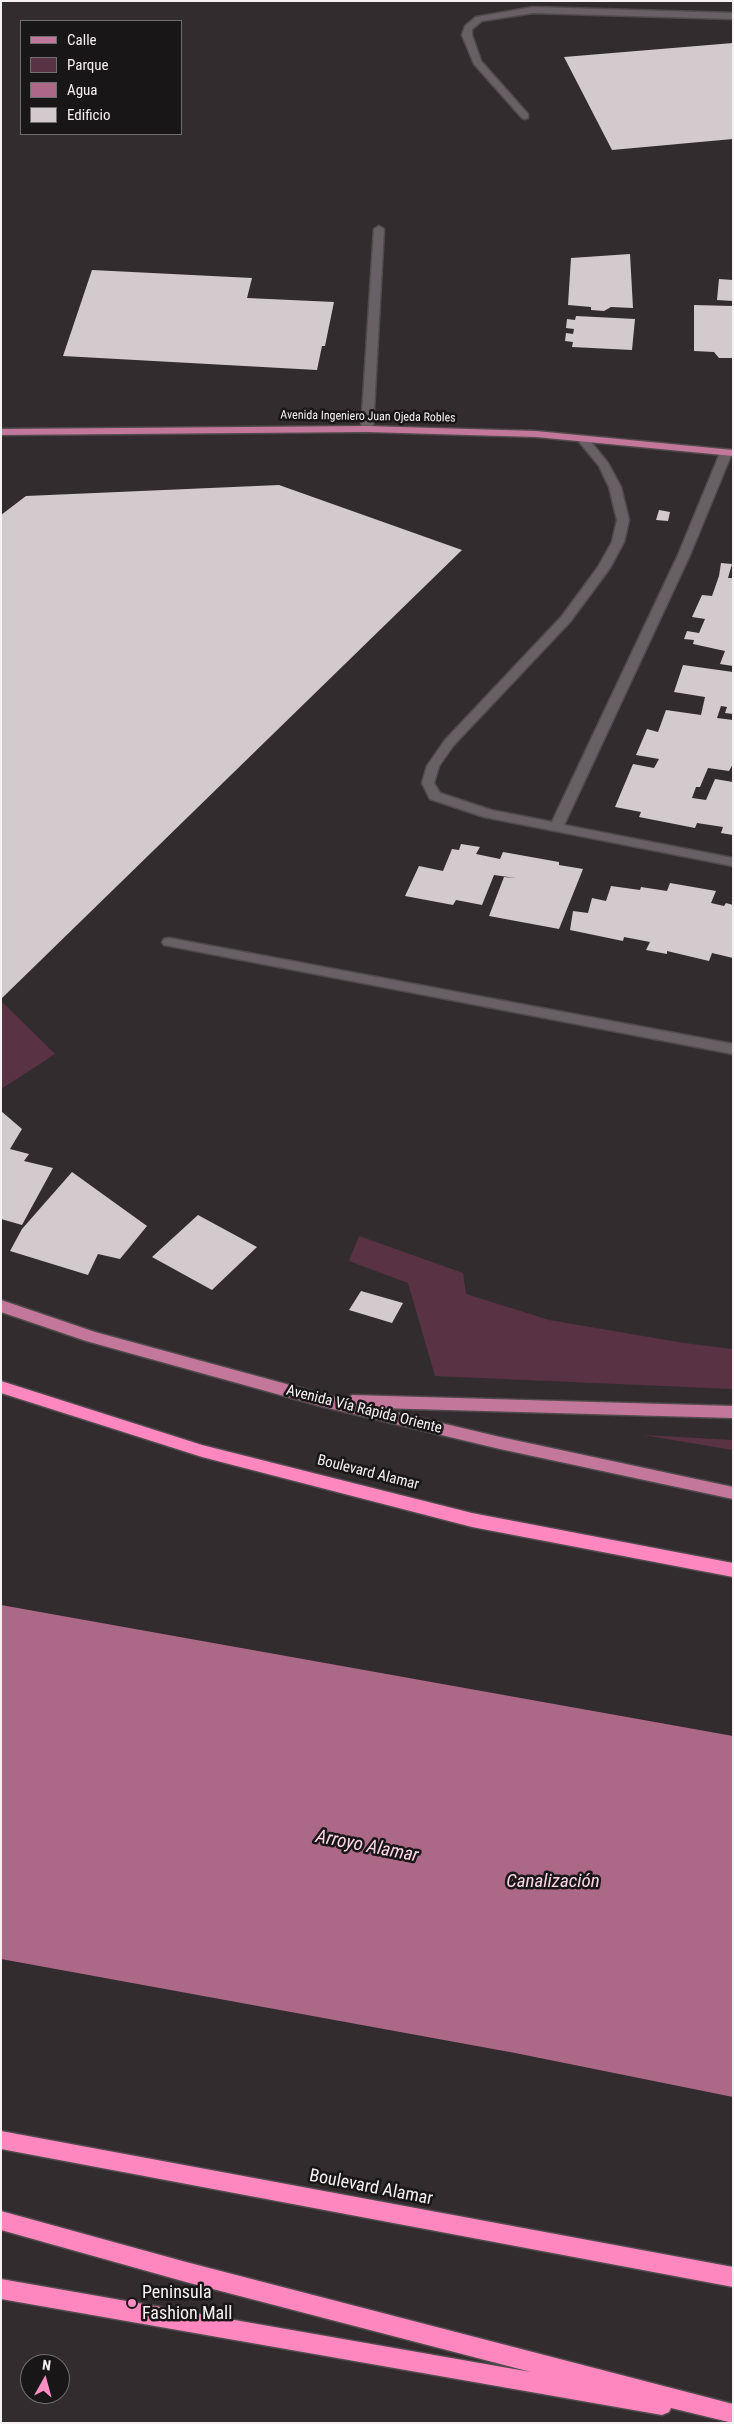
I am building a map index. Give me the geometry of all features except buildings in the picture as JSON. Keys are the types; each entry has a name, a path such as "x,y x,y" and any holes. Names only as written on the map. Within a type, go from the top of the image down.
{"highway":[{"name":"Boulevard Alamar","path":"1,1388 202,1451 462,1517 733,1570"},
{"name":"Boulevard Alamar","path":"1,2140 733,2278"},
{"path":"1,2220 186,2272 733,2415"},
{"path":"1,2289 733,2415"}],"main road":[{"name":"Avenida Ingeniero Juan Ojeda Robles","path":"1,432 367,429 536,434 729,453"},
{"name":"Avenida Vía Rápida Oriente","path":"1,1306 92,1337 320,1400 500,1443 733,1493"},
{"path":"320,1400 733,1412"}],"street":[{"path":"525,116 477,62 467,35 468,28 479,19 533,10 733,16"},
{"path":"367,429 379,229"},
{"path":"583,439 604,465 616,487 623,520 618,542 604,568 566,619 449,743 433,766 428,783 435,796 489,814 733,862"},
{"path":"556,828 684,555 729,453"},
{"path":"170,942 733,1049"}],"green space":[{"path":"1,1001 55,1054 1,1089"},
{"path":"359,1236 463,1273 466,1294 549,1320 684,1343 733,1349 733,1389 435,1376 408,1283 349,1261"},
{"path":"643,1435 733,1440 733,1450"}],"water":[{"name":"Canalización","path":"1,1605 733,1736 733,2097 515,2053 1,1959"}],"place":[{"name":"Peninsula Fashion Mall","path":"132,2303"}],"water label":[{"name":"Arroyo Alamar","path":"367,1847"}]}
